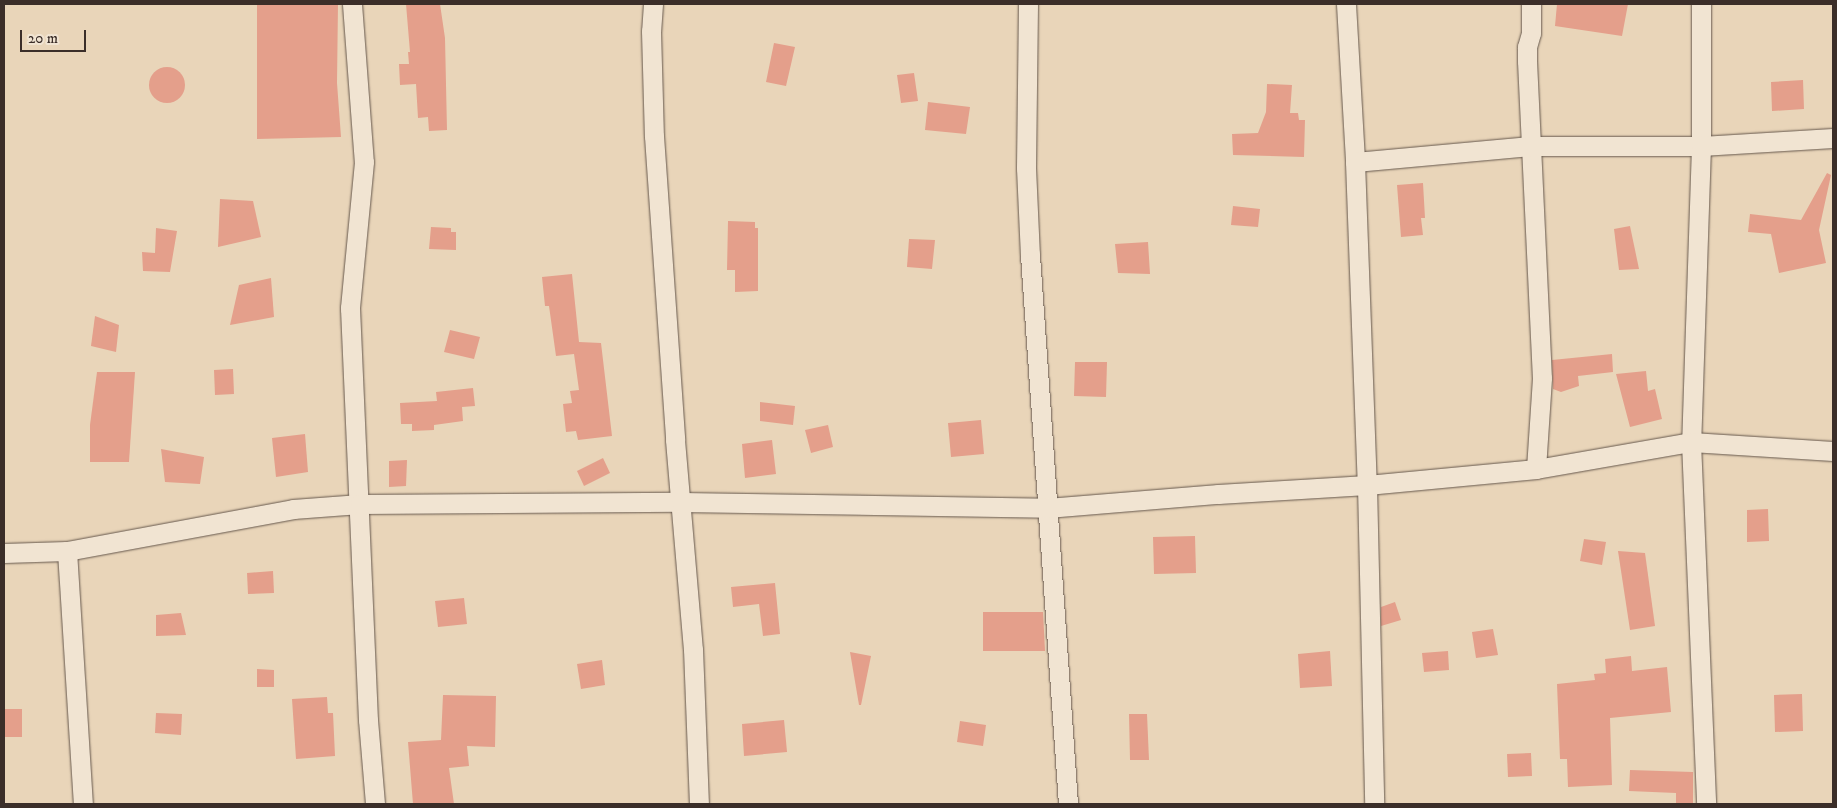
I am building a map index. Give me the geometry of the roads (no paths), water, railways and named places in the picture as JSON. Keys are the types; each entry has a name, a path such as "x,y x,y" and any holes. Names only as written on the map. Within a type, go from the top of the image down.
{"street":[{"path":"352,4 364,162 350,308 368,720 376,804"},
{"path":"653,4 651,32 654,136 693,650 699,804"},
{"path":"1028,4 1026,168 1068,804"},
{"path":"1346,4 1355,162 1374,804"},
{"path":"1531,4 1531,33 1527,47 1527,61 1542,378 1536,468"},
{"path":"1700,4 1700,146 1691,442 1706,804"},
{"path":"1355,162 1530,146 1700,146 1833,138"},
{"path":"4,553 67,551 293,509 360,504 681,502 1047,508 1218,494 1366,485 1536,468 1691,442 1833,451"},
{"path":"67,551 83,804"}]}
